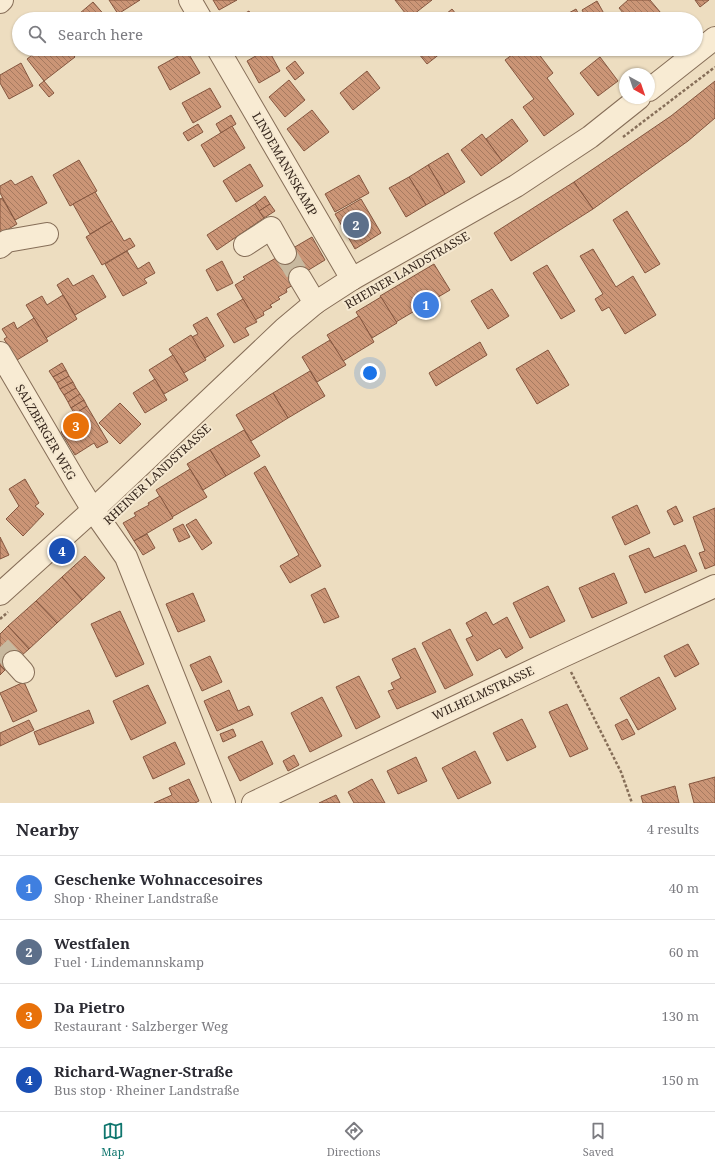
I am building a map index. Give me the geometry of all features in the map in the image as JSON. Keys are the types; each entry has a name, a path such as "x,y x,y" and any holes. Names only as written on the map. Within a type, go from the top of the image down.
{"street":[{"path":"190,0 197,12"},
{"path":"703,47 715,38"},
{"name":"LINDEMANNSKAMP","path":"222,56 352,279"},
{"path":"655,85 692,56"},
{"name":"RHEINER LANDSTRASSE","path":"6,601 93,510 284,329 315,303 352,279 516,186 590,137 631,104"},
{"path":"245,244 271,228 285,253"},
{"path":"0,247 7,241 46,234"},
{"path":"300,278 315,303"},
{"name":"SALZBERGER WEG","path":"0,353 93,510 126,557 224,803"},
{"name":"WILHELMSTRASSE","path":"253,803 562,656 715,586"}],"path":[{"path":"620,139 715,67"},
{"path":"0,619 6,601"},
{"path":"562,656 621,772 632,803"}],"building":[{"path":"109,0 140,0 121,12 117,12"},
{"path":"213,0 237,0 219,10"},
{"path":"395,0 432,0 417,12 404,12"},
{"path":"628,0 650,0 660,12 622,12 619,8"},
{"path":"695,0 709,0 700,7"},
{"path":"597,1 603,12 583,12 582,10"},
{"path":"93,2 102,12 81,12"},
{"path":"576,9 578,12 571,12"},
{"path":"31,56 75,57 44,81 27,59"},
{"path":"178,56 190,56 200,73 170,90 158,67"},
{"path":"256,56 272,56 280,71 259,83 247,61"},
{"path":"421,56 437,56 427,64"},
{"path":"510,56 540,56 553,73 547,78 574,114 544,136 523,107 534,99 505,60"},
{"path":"600,57 618,81 598,96 580,73"},
{"path":"295,61 304,73 295,80 286,68"},
{"path":"21,63 33,86 9,99 0,83 0,75"},
{"path":"367,71 380,88 353,110 340,93"},
{"path":"289,80 305,100 285,117 269,97"},
{"path":"44,81 54,93 49,97 39,85"},
{"path":"715,81 715,118 688,141 593,209 574,182 671,116"},
{"path":"210,88 221,107 193,123 182,103"},
{"path":"312,110 329,132 304,151 287,129"},
{"path":"231,115 236,124 221,133 216,124"},
{"path":"512,119 528,141 502,161 486,139"},
{"path":"198,124 203,132 188,141 183,133"},
{"path":"232,126 245,148 214,167 201,145"},
{"path":"482,134 502,161 481,176 461,150"},
{"path":"448,153 465,182 445,194 428,165"},
{"path":"79,160 97,191 70,206 53,175"},
{"path":"250,164 263,186 236,202 223,181"},
{"path":"428,165 445,194 426,205 409,177"},
{"path":"359,175 369,193 335,212 325,194"},
{"path":"32,176 47,203 15,220 0,193 0,186 11,180 15,185"},
{"path":"409,177 426,205 406,217 389,188"},
{"path":"574,182 593,209 511,261 494,233"},
{"path":"95,192 112,221 90,234 73,204"},
{"path":"265,196 270,204 259,211 255,204"},
{"path":"2,198 17,224 0,234 0,199"},
{"path":"361,199 381,233 355,249 335,214"},
{"path":"255,204 264,218 217,250 207,235"},
{"path":"270,204 275,211 264,218 259,211"},
{"path":"627,211 660,264 645,273 613,220"},
{"path":"112,221 124,241 130,238 135,246 102,265 86,237"},
{"path":"312,237 325,260 302,274 288,251"},
{"path":"593,249 616,287 633,276 656,315 625,334 609,307 602,311 595,299 603,294 580,256"},
{"path":"127,251 138,269 149,262 155,273 144,279 147,283 123,296 105,264"},
{"path":"288,251 303,276 295,284 286,289 287,292 278,297 280,299 270,305 272,307 263,312 264,315 255,320 235,285 245,279 243,277"},
{"path":"222,261 233,283 217,291 206,270"},
{"path":"434,264 450,290 396,322 380,296"},
{"path":"547,265 575,311 561,319 533,273"},
{"path":"93,275 106,297 75,315 57,285 68,278 73,286"},
{"path":"492,289 509,316 488,329 471,301"},
{"path":"63,295 77,319 46,338 26,305 42,296 47,305"},
{"path":"381,297 397,323 372,338 356,312"},
{"path":"243,299 257,322 245,328 249,335 234,343 217,314"},
{"path":"359,316 374,342 343,361 327,335"},
{"path":"207,317 224,346 205,358 192,337 198,334 193,325"},
{"path":"34,318 48,341 17,360 4,339 7,337 2,329 14,322 17,329"},
{"path":"191,335 206,360 184,373 169,349"},
{"path":"330,340 346,365 317,382 302,357"},
{"path":"480,342 487,355 436,386 429,373"},
{"path":"548,350 569,385 537,404 516,369"},
{"path":"173,355 188,380 164,394 149,370"},
{"path":"62,363 66,370 53,377 49,371"},
{"path":"66,370 69,376 57,383 53,377"},
{"path":"310,371 325,396 288,418 273,393"},
{"path":"69,376 73,382 60,389 57,383"},
{"path":"155,379 167,400 145,413 133,393"},
{"path":"73,382 76,388 64,395 60,389"},
{"path":"76,388 80,394 68,402 64,395"},
{"path":"273,393 288,418 251,441 236,415"},
{"path":"80,394 84,400 71,408 68,402"},
{"path":"84,400 87,406 75,414 71,408"},
{"path":"120,403 141,424 120,444 99,423"},
{"path":"87,406 108,442 97,448 94,443 75,455 61,432 79,422 75,414"},
{"path":"244,430 260,456 226,476 210,450"},
{"path":"210,450 226,476 203,490 187,464"},
{"path":"265,466 321,566 290,583 280,566 299,555 254,473"},
{"path":"190,469 207,497 172,517 156,490"},
{"path":"25,479 39,503 35,506 44,514 23,536 6,519 19,506 9,489"},
{"path":"160,496 173,518 134,541 123,523 136,516 134,513 149,505 148,503"},
{"path":"637,505 650,533 625,545 612,517"},
{"path":"676,506 683,521 674,525 667,511"},
{"path":"715,508 715,565 705,569 699,553 705,551 693,517"},
{"path":"196,519 212,543 202,550 186,525"},
{"path":"183,524 190,537 179,542 173,529"},
{"path":"147,534 155,548 143,555 134,541"},
{"path":"0,537 9,555 0,559"},
{"path":"685,545 697,571 645,593 629,556 649,548 654,558"},
{"path":"85,556 105,578 82,600 62,577"},
{"path":"614,573 627,603 592,618 579,588"},
{"path":"62,577 82,600 57,623 36,601"},
{"path":"548,586 565,621 530,638 513,603"},
{"path":"325,588 339,617 324,623 311,595"},
{"path":"193,593 205,621 178,632 166,604"},
{"path":"36,601 57,623 29,649 8,626"},
{"path":"120,611 144,664 116,677 91,624"},
{"path":"486,612 493,625 507,617 523,648 506,658 500,648 477,661 466,639 473,636 466,623"},
{"path":"8,626 29,649 5,670 0,665 0,634"},
{"path":"450,629 473,675 445,689 422,643"},
{"path":"688,644 699,664 675,677 664,656"},
{"path":"415,648 436,692 397,709 388,691 394,689 391,683 401,678 392,659"},
{"path":"210,656 222,682 202,691 190,665"},
{"path":"0,665 5,670 0,675"},
{"path":"359,676 380,717 356,729 336,687"},
{"path":"659,677 676,709 638,730 620,698"},
{"path":"24,682 37,711 13,722 0,693"},
{"path":"148,685 166,723 131,740 113,701"},
{"path":"229,690 238,711 249,706 253,715 217,731 204,701"},
{"path":"322,697 342,736 310,752 291,713"},
{"path":"567,704 588,749 570,757 549,712"},
{"path":"89,710 94,723 39,745 34,732"},
{"path":"522,719 536,747 507,761 493,733"},
{"path":"627,719 635,734 622,740 615,725"},
{"path":"29,720 34,730 0,746 0,733"},
{"path":"233,729 236,736 223,742 220,734"},
{"path":"262,741 273,764 240,781 228,757"},
{"path":"175,742 185,764 153,779 143,757"},
{"path":"475,751 491,783 458,799 442,768"},
{"path":"294,755 299,765 288,771 283,761"},
{"path":"416,757 427,781 398,794 387,771"},
{"path":"715,777 715,803 694,803 689,784"},
{"path":"189,779 199,801 195,803 154,803 172,795 169,788"},
{"path":"372,779 385,803 354,803 348,792"},
{"path":"675,786 679,803 643,803 641,796"},
{"path":"336,795 340,803 319,803"}],"tunnel":[{"path":"285,253 300,278"},
{"path":"0,647 14,662"}],"place":[{"name":"Westfalen","path":"356,225"},
{"name":"Geschenke Wohnaccesoires","path":"426,305"},
{"name":"Da Pietro","path":"76,426"},
{"name":"Richard-Wagner-Straße","path":"62,551"}]}
